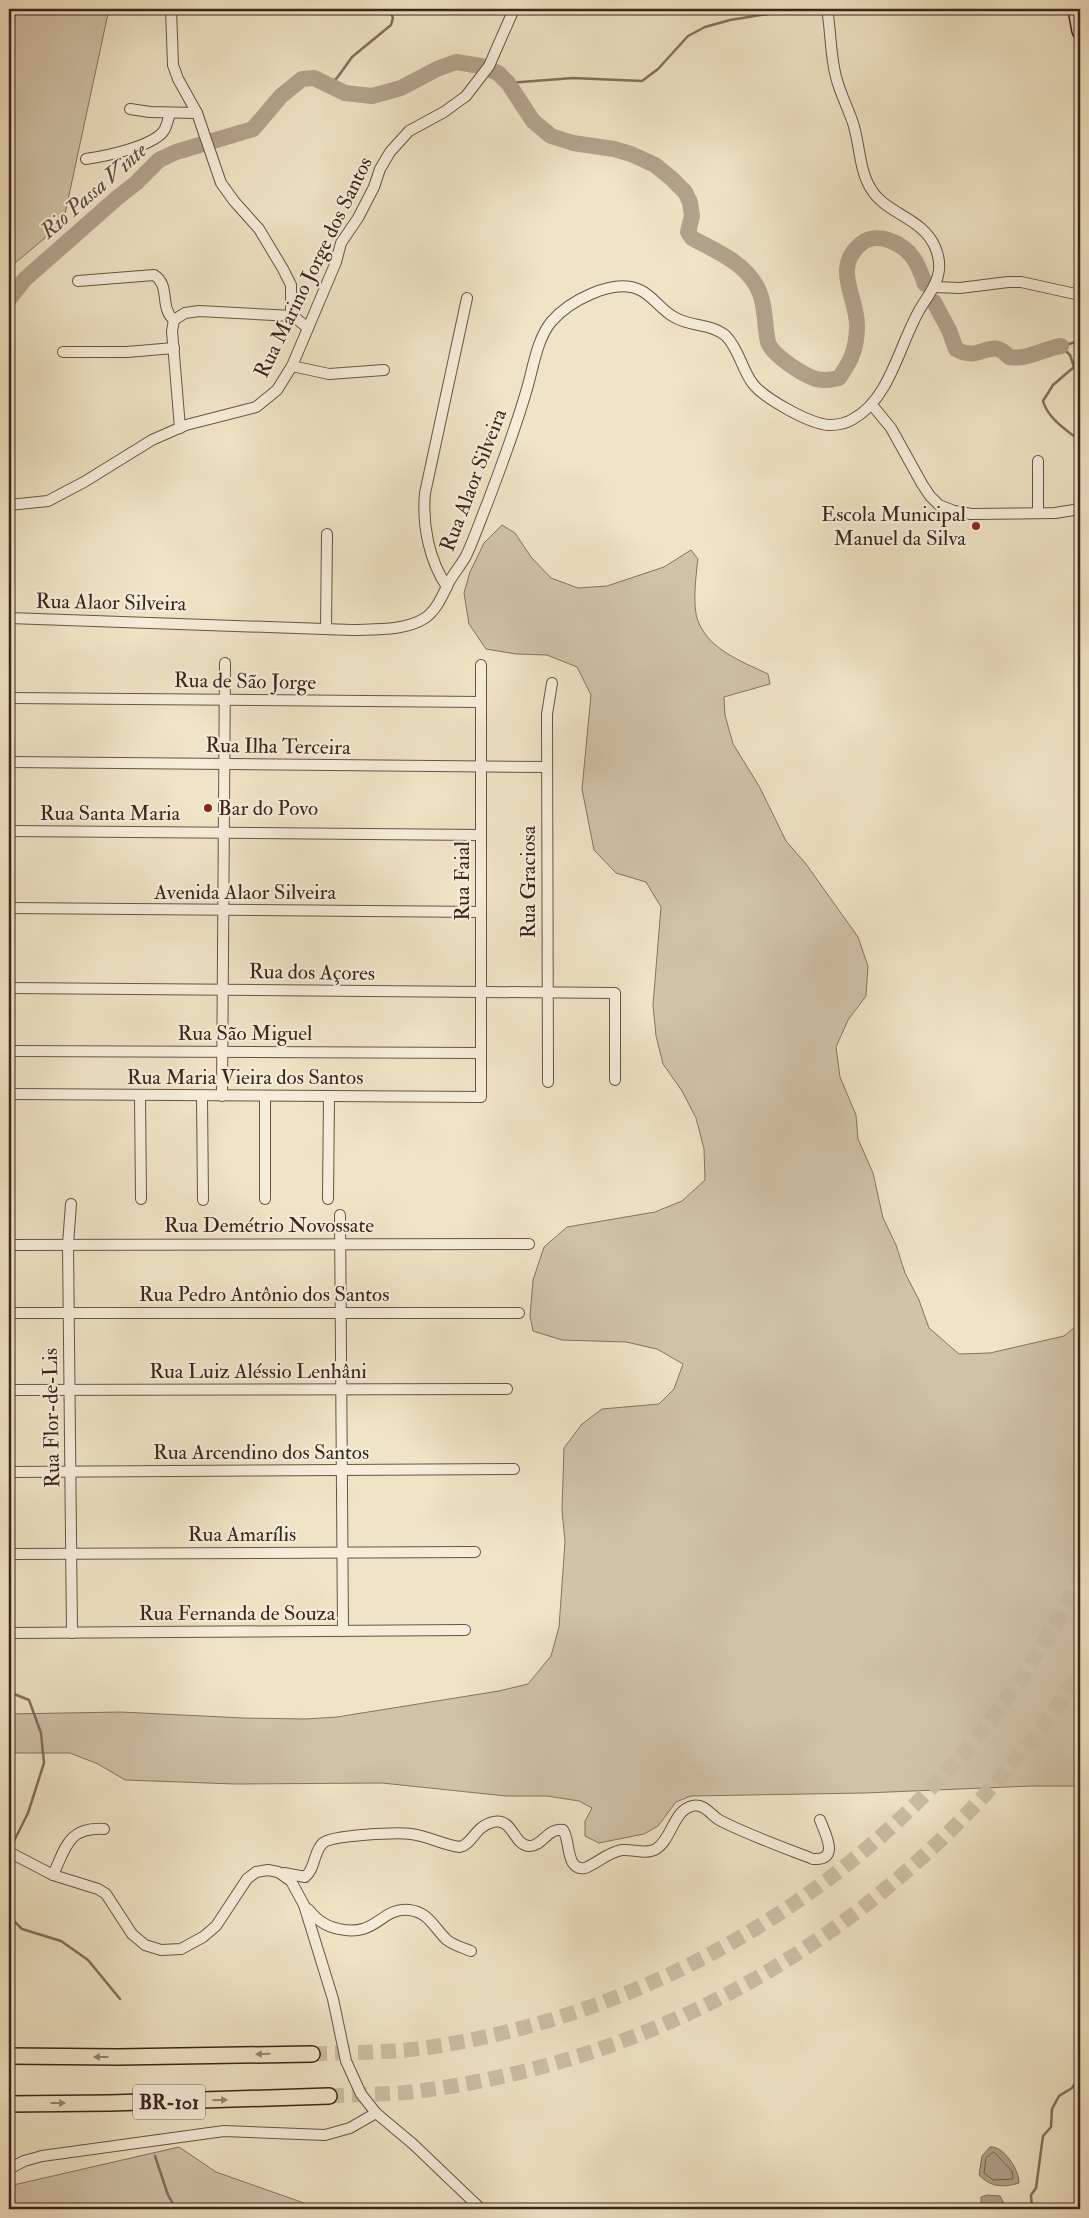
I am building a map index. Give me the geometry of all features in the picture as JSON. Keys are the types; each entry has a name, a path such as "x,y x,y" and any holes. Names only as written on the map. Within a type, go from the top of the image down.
{"highway":[{"path":"1076,9 1080,31"},
{"name":"BR-101","path":"9,2056 118,2057 312,2054"},
{"name":"BR-101","path":"9,2104 110,2103 329,2096"}],"street":[{"path":"171,9 173,65 178,79 197,113 226,192 251,219 286,274 291,285 291,311 293,316 308,328"},
{"name":"Rua Marino Jorge dos Santos","path":"9,505 48,501 84,482 152,440 180,428 256,407 277,390 292,366 336,262 341,243 358,218 374,187 380,169 390,152 409,132 444,112 466,96 486,69 514,9"},
{"path":"827,9 831,53 836,78 854,125 866,178 878,199 911,220 928,235 935,246 940,264 939,276 934,288 915,317 903,347 872,406 891,428 922,484 939,505 954,511 972,514 1038,513 1080,509"},
{"path":"130,109 170,113 197,113"},
{"path":"86,159 117,153 155,139 165,129 170,113"},
{"path":"78,281 154,275 162,282 167,310 174,320 172,331 180,428"},
{"path":"934,288 960,288 1021,282 1080,294"},
{"name":"Rua Alaor Silveira","path":"9,618 380,629 412,624 429,616 474,537 517,423 543,337 550,324 560,313 583,297 610,288 633,288 643,291 672,317 715,329 732,342 743,368 754,386 776,402 811,420 828,425 840,424 853,419 872,406"},
{"path":"447,587 440,577 430,549 424,518 424,506 467,298"},
{"path":"174,320 186,313 199,311 293,316"},
{"path":"63,352 127,352 174,348"},
{"path":"292,366 329,374 384,370"},
{"path":"1038,461 1038,513"},
{"path":"326,628 327,534"},
{"path":"222,1096 225,663"},
{"name":"Rua Faial","path":"481,665 481,1098"},
{"name":"Rua Graciosa","path":"548,1082 547,767 548,702 552,683"},
{"name":"Rua de São Jorge","path":"9,698 481,702"},
{"name":"Rua Ilha Terceira","path":"9,762 547,767"},
{"name":"Rua Santa Maria","path":"9,831 481,835"},
{"name":"Avenida Alaor Silveira","path":"9,908 481,912"},
{"name":"Rua dos Açores","path":"9,988 615,993 615,1080"},
{"name":"Rua São Miguel","path":"9,1051 481,1053"},
{"name":"Rua Maria Vieira dos Santos","path":"9,1094 481,1098"},
{"path":"140,1095 140,1199"},
{"path":"202,1096 203,1200"},
{"path":"265,1096 265,1199"},
{"path":"328,1199 329,1096"},
{"name":"Rua Flor-de-Lis","path":"71,1204 68,1244 72,1633"},
{"path":"340,1215 342,1631"},
{"name":"Rua Demétrio Novossate","path":"9,1245 529,1244"},
{"name":"Rua Pedro Antônio dos Santos","path":"9,1313 519,1313"},
{"name":"Rua Luiz Aléssio Lenhâni","path":"9,1390 507,1388"},
{"name":"Rua Arcendino dos Santos","path":"9,1472 514,1469"},
{"name":"Rua Amarílis","path":"9,1554 475,1552"},
{"name":"Rua Fernanda de Souza","path":"9,1633 465,1630"},
{"path":"9,1852 53,1875 98,1889 106,1894 115,1904 125,1925 138,1940 153,1948 170,1951 191,1945 216,1926 247,1879 256,1872 268,1870 305,1877 311,1871 319,1848 329,1839 390,1833 410,1834 460,1847 467,1844 479,1828 495,1822 503,1822 528,1846 533,1846 554,1831 563,1830 566,1834 571,1860 574,1866 580,1868 590,1866 615,1852 624,1850 647,1852 655,1849 663,1843 680,1814 692,1806 700,1806 706,1808 718,1819 743,1831 813,1859 822,1859 827,1856 829,1850 820,1820"},
{"path":"53,1875 64,1851 78,1832 86,1829 104,1829"},
{"path":"278,1872 291,1881 304,1905 332,1999 346,2061 362,2094 376,2113 413,2144 481,2209"},
{"path":"304,1905 322,1923 350,1932 368,1929 395,1911 410,1910 418,1912 430,1919 449,1942 471,1952"},
{"path":"9,2169 24,2161 42,2156 224,2131 325,2135 350,2128 376,2113"}],"shaded area":[{"path":"9,9 109,9 63,223 9,268"},
{"path":"502,525 515,533 531,557 551,578 578,588 607,586 664,567 691,550 698,559 695,607 698,621 703,631 710,640 728,654 768,674 770,684 724,697 725,715 733,744 759,786 786,841 806,864 858,937 868,966 866,996 848,1020 836,1047 840,1077 856,1115 858,1139 873,1173 883,1218 896,1245 905,1273 919,1300 929,1328 959,1354 990,1353 1064,1336 1080,1323 1080,1786 691,1796 676,1802 658,1826 644,1834 599,1843 585,1836 585,1821 592,1808 579,1801 547,1796 506,1796 382,1783 235,1784 125,1780 98,1764 70,1753 9,1753 9,1714 121,1712 306,1719 337,1717 499,1691 528,1684 551,1656 559,1627 565,1542 562,1510 564,1448 582,1424 602,1409 659,1404 674,1389 683,1364 657,1349 626,1342 562,1340 533,1331 530,1316 533,1280 544,1247 567,1227 655,1212 682,1201 705,1180 704,1149 696,1118 682,1091 663,1064 656,1036 653,1005 661,907 646,882 616,873 594,850 582,789 591,695 577,667 547,655 516,654 486,649 469,624 464,593 470,572 484,543"},
{"path":"179,2147 216,2172 321,2209 9,2209 9,2186"}],"water":[{"path":"990,2147 1000,2150 1010,2160 1017,2172 1019,2183 1008,2186 993,2184 979,2175 982,2156"},
{"path":"987,2195 1000,2196 1007,2209 981,2209 981,2197"}],"waterway":[{"path":"324,83 330,83 337,78 352,57 391,25 393,18 389,9"},
{"path":"508,83 573,78 642,81 658,69 688,36 705,27 730,20 799,9"},
{"name":"Rio Passa Vinte","path":"9,299 25,279 136,183 159,160 176,152 253,129 281,96 302,79 314,78 345,93 372,96 401,88 437,69 456,62 481,66 498,73 508,83 533,121 551,136 573,143 614,149 631,154 655,165 671,178 685,192 690,202 692,216 688,232 692,238 736,263 750,277 762,299 768,342 775,353 810,377 825,380 839,378 852,355 857,329 847,273 848,263 853,253 862,243 880,238 898,244 913,258 925,284"},
{"name":"Rio Passa Vinte","path":"934,302 949,330 956,349 965,353 996,349 1009,357 1016,358 1061,346"},
{"path":"1061,346 1080,341"},
{"name":"Rio Passa Vinte","path":"1061,346 1070,355 1074,367 1053,385 1043,401 1053,419 1080,441"},
{"path":"9,1692 29,1700 41,1733 44,1763 28,1813 12,1845"},
{"path":"9,1916 22,1929 61,1941 88,1960 120,1999"},
{"path":"1032,2209 1031,2195 1036,2188 1043,2136 1051,2127 1052,2109 1059,2096 1072,2088 1080,2077"},
{"path":"155,2156 168,2195 176,2209"}],"tunnel":[{"path":"312,2054 416,2049 533,2025 632,1991 725,1946 813,1890 893,1825 966,1750 1028,1668 1080,1577"},
{"path":"329,2096 419,2091 520,2072 617,2043 709,2003 796,1954 877,1896 951,1830 1019,1755 1080,1673"}],"place":[{"name":"Escola Municipal Manuel da Silva","path":"976,526"},
{"name":"Bar do Povo","path":"208,808"}]}
